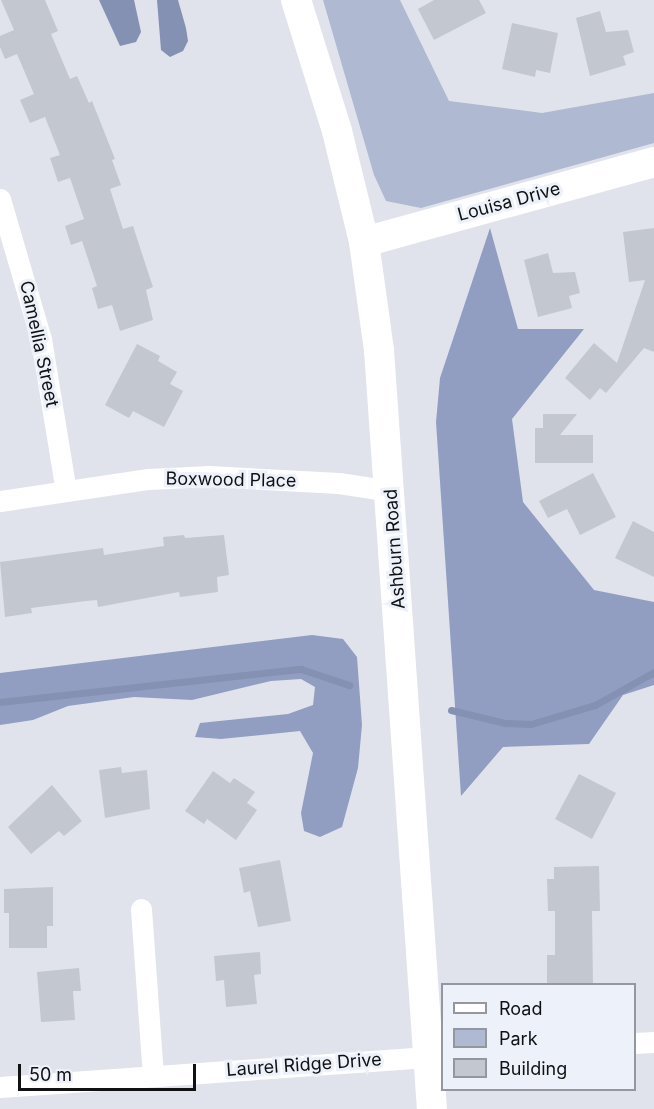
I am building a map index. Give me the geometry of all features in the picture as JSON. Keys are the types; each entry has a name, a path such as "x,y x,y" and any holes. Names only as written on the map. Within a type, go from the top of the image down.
{"street":[{"name":"Ashburn Road","path":"296,0 337,131 364,242 392,491 436,1056 432,1109"},
{"name":"Louisa Drive","path":"364,242 654,162"},
{"name":"Camellia Street","path":"0,199 41,339 66,491"},
{"name":"Boxwood Place","path":"0,501 148,479 209,476 339,483 392,491"},
{"path":"141,909 153,1075"},
{"path":"636,1043 654,1042"},
{"name":"Laurel Ridge Drive","path":"0,1087 436,1056"}],"green space":[{"path":"323,0 400,0 449,101 542,113 654,93 654,143 421,208 386,201 374,175"}],"shaded area":[{"path":"99,0 134,0 141,32 136,42 120,46"},
{"path":"157,0 178,0 186,28 188,41 183,51 170,57 161,50"},
{"path":"490,228 518,329 584,329 512,419 523,502 594,590 654,602 654,685 623,695 589,744 503,747 461,796 436,422 440,378"},
{"path":"312,635 343,639 357,657 362,725 358,768 342,827 320,837 304,831 301,813 313,753 300,731 221,739 195,737 200,723 288,714 313,705 315,687 301,679 271,681 192,700 134,697 68,706 33,720 0,725 0,673"}],"building":[{"path":"1,0 45,0 58,31 51,34 70,79 77,76 89,103 92,101 115,159 112,160 121,185 110,189 123,229 133,226 153,287 146,290 153,320 120,331 112,305 98,309 92,288 97,286 82,241 71,245 65,226 84,219 70,178 58,182 50,158 60,155 45,117 30,123 20,100 34,94 17,54 5,59 0,47 0,36 14,30"},
{"path":"434,0 479,0 486,13 434,40 418,9"},
{"path":"600,11 606,32 628,30 634,52 623,56 626,65 590,76 576,18"},
{"path":"512,23 558,33 550,73 536,70 535,77 502,69"},
{"path":"654,228 654,352 644,348 606,393 600,388 590,400 565,378 594,343 617,363 645,280 629,282 623,232"},
{"path":"548,253 553,273 575,272 580,293 569,296 572,308 538,317 524,260"},
{"path":"137,344 160,356 158,361 177,372 170,384 183,391 164,427 133,411 129,418 105,405"},
{"path":"543,414 577,414 560,435 593,435 593,463 535,463 535,428 543,428"},
{"path":"593,473 616,517 580,535 567,509 548,518 539,501"},
{"path":"633,521 654,532 654,577 615,558"},
{"path":"184,535 185,538 224,535 229,575 217,577 218,592 180,597 179,592 98,607 97,600 86,601 31,608 32,613 5,617 0,562 103,548 104,555 164,546 163,537"},
{"path":"121,767 122,773 147,770 150,809 105,818 99,770"},
{"path":"213,771 230,783 234,778 255,792 247,803 257,810 236,840 207,819 204,824 185,811"},
{"path":"579,774 616,793 592,839 555,819"},
{"path":"52,785 82,821 64,836 59,831 31,854 8,827"},
{"path":"280,860 291,921 258,927 250,891 244,893 239,868"},
{"path":"599,866 600,911 592,911 593,983 547,983 547,955 555,955 555,911 548,911 547,879 554,879 554,867"},
{"path":"53,887 53,926 47,926 47,948 9,948 9,913 4,913 4,889"},
{"path":"260,952 261,974 254,975 257,1004 226,1007 224,980 216,981 214,956"},
{"path":"79,968 81,991 73,991 75,1020 41,1022 37,972"}],"waterway":[{"path":"0,702 301,669 349,685"},
{"path":"451,710 505,723 531,724 595,705 654,672"}]}
